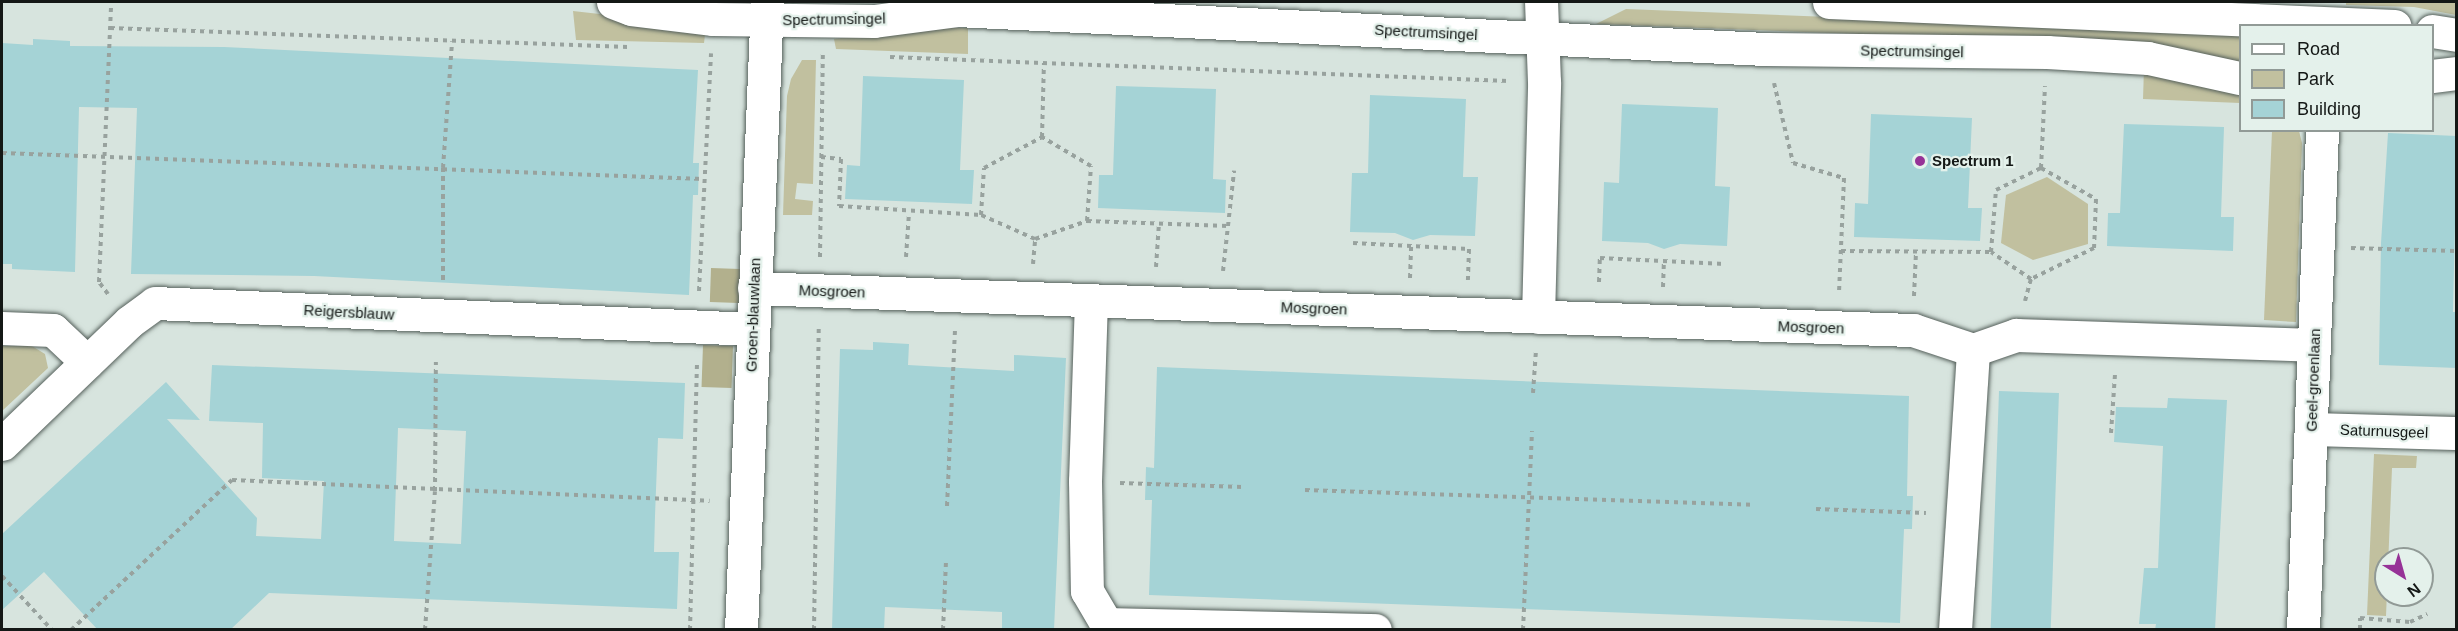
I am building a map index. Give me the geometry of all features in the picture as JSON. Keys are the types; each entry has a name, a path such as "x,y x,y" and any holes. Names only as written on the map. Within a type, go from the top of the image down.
{"street":[{"name":"Spectrumsingel","path":"613,2 631,9 713,20 767,11 874,21 956,10 1766,49 2047,52 2148,58 2239,78"},
{"path":"1538,317 1544,82 1540,37 1541,2"},
{"path":"1829,2 2350,24"},
{"name":"Groen-blauwlaan","path":"741,630 767,11"},
{"path":"2434,31 2457,35"},
{"path":"2434,76 2457,73"},
{"name":"Geel-groenlaan","path":"2303,630 2322,132"},
{"name":"Mosgroen","path":"754,288 1913,330 1973,350"},
{"path":"1090,300 1085,481 1087,591 1110,627 1375,630"},
{"name":"Reigersblauw","path":"2,444 129,322 155,303 752,328"},
{"path":"2,328 53,330 87,362"},
{"path":"1955,630 1973,350 2016,335 2314,345"},
{"name":"Saturnusgeel","path":"2311,429 2457,433"}],"path":[{"path":"111,2 99,282 129,322"},
{"path":"110,28 640,48"},
{"path":"443,316 443,168 452,41"},
{"path":"1766,49 1793,163 1844,178 1837,328"},
{"path":"699,50 711,50"},
{"path":"2041,168 2047,52"},
{"path":"823,55 835,55"},
{"path":"882,57 1544,82"},
{"path":"1042,137 1044,63"},
{"path":"981,215 984,168 1042,137"},
{"path":"1042,137 1091,166 1087,220"},
{"path":"2,153 704,179"},
{"path":"821,157 841,159 839,206 909,213 981,215 1035,239 1087,220 1228,226"},
{"path":"1840,251 1991,252 2031,279 2094,248 2096,199 2041,168"},
{"path":"1991,252 1996,190 2041,168"},
{"path":"1219,305 1234,171"},
{"path":"904,293 909,213"},
{"path":"1152,302 1159,223"},
{"path":"1030,298 1035,239"},
{"path":"1353,243 1469,249 1466,314"},
{"path":"2318,246 2457,251"},
{"path":"1913,330 1916,252"},
{"path":"1597,319 1600,258 1725,264"},
{"path":"947,506 956,295"},
{"path":"2111,433 2117,338"},
{"path":"425,630 435,491 436,362"},
{"path":"1523,630 1532,430"},
{"path":"71,630 232,480 435,491 746,502"},
{"path":"1085,481 1242,487"},
{"path":"1305,490 1753,505"},
{"path":"1816,509 1962,515"},
{"path":"944,630 946,562"},
{"path":"2,576 52,630"},
{"path":"2360,630 2360,618 2410,622 2427,614"}],"green space":[{"path":"2346,2 2456,2 2456,15 2414,7 2346,5"},
{"path":"1626,9 2239,33 2239,65 2147,45 1596,24"},
{"path":"573,11 617,16 662,30 705,35 704,43 576,40"},
{"path":"923,27 968,28 968,54 836,49 834,39"},
{"path":"802,60 816,60 813,184 797,183 795,199 813,201 812,215 783,215 787,96 791,79"},
{"path":"2144,67 2239,88 2239,103 2143,99"},
{"path":"2272,132 2299,132 2302,143 2296,322 2264,320"},
{"path":"2047,177 2088,204 2088,244 2033,260 2001,243 2006,195"},
{"path":"2,346 32,346 45,354 48,368 2,411"},
{"path":"2374,454 2417,456 2416,468 2392,468 2389,547 2374,547 2374,607 2386,607 2386,616 2367,615"}],"shaded area":[{"path":"711,268 740,269 739,303 710,302"},
{"path":"703,345 733,346 732,388 702,387"}],"building":[{"path":"33,39 70,41 70,46 224,47 698,70 693,163 699,163 698,195 693,195 689,295 314,276 131,274 137,108 79,107 75,272 12,269 12,264 2,264 2,43 33,45"},
{"path":"863,76 964,80 960,170 974,170 972,204 845,199 847,165 860,166"},
{"path":"1116,86 1216,89 1213,179 1226,180 1225,213 1098,208 1099,175 1113,175"},
{"path":"1370,95 1466,99 1463,177 1478,177 1475,236 1430,235 1413,240 1395,233 1350,232 1352,173 1368,173"},
{"path":"1622,104 1718,108 1715,186 1730,187 1727,246 1680,244 1664,249 1648,243 1602,241 1604,182 1619,183"},
{"name":"Spectrum 1","path":"1871,114 1972,118 1968,208 1982,208 1980,241 1854,237 1855,203 1868,204"},
{"path":"2124,124 2224,127 2221,217 2234,217 2233,251 2107,246 2108,213 2120,213"},
{"path":"2388,133 2457,136 2453,312 2457,312 2457,368 2379,365 2381,243"},
{"path":"873,342 909,344 908,365 1014,371 1014,355 1066,358 1054,630 1002,630 1002,612 885,607 884,630 832,630 840,349 873,350"},
{"path":"212,365 685,383 683,439 658,438 655,516 654,552 679,552 677,609 269,593 230,630 98,630 44,572 2,610 2,534 166,382 200,420 167,419 257,518 256,536 321,539 324,481 262,478 263,423 209,421","holes":["398,428 466,431 461,544 394,541"]},
{"path":"1157,367 1909,396 1907,496 1913,496 1912,529 1904,529 1900,623 1149,595 1152,500 1145,500 1146,467 1154,468"},
{"path":"1999,391 2059,393 2051,630 1991,630"},
{"path":"2168,398 2227,400 2215,630 2155,630 2156,624 2139,624 2144,568 2158,568 2163,446 2114,442 2116,407 2167,408"}],"place":[{"name":"Spectrum 1","path":"1920,161"}]}
